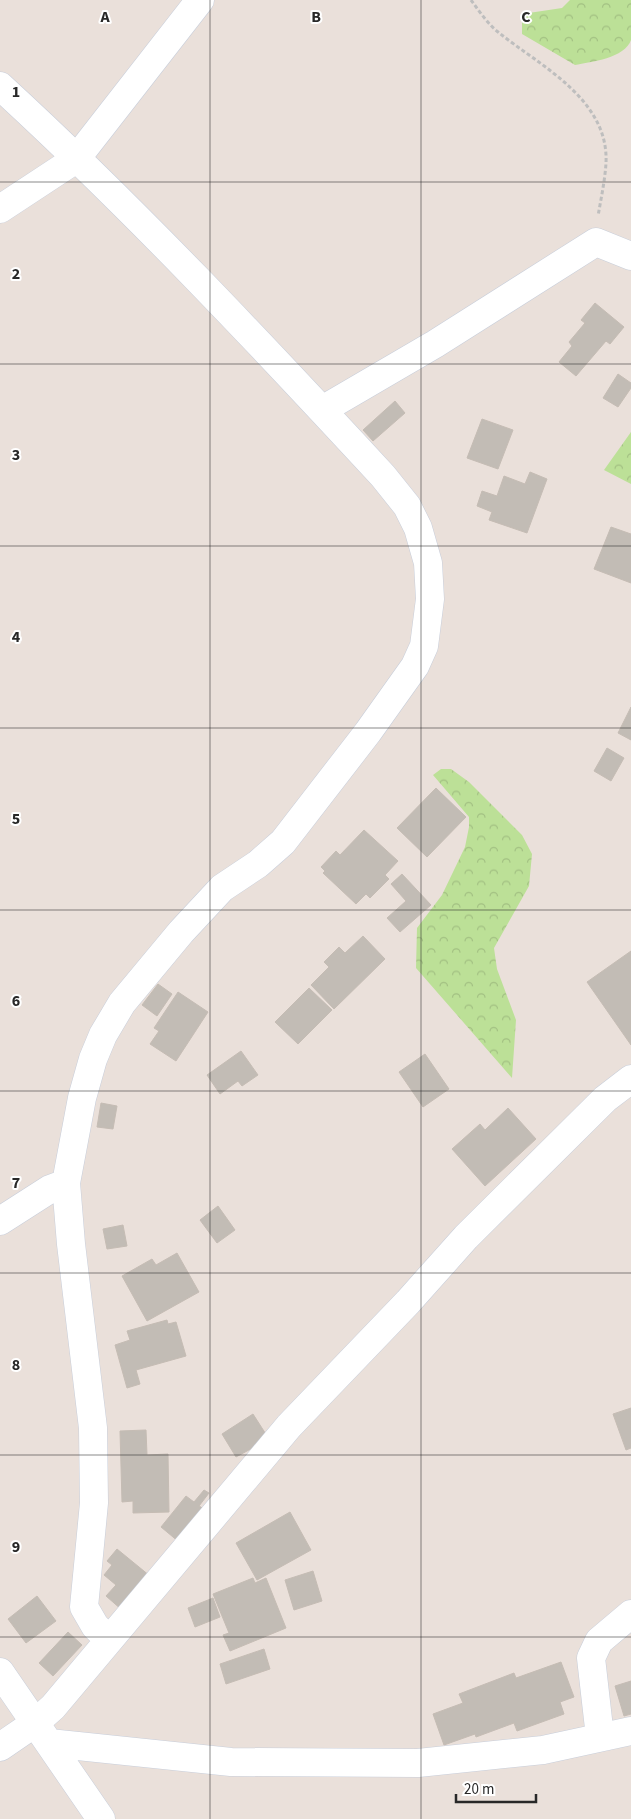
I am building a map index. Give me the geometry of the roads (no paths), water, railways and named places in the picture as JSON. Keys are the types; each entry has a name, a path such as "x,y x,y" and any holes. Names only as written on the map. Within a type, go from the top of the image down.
{"street":[{"path":"0,209 76,160 200,0"},
{"path":"0,86 76,160 123,202 383,476 407,506 418,528 428,563 430,599 424,646 415,666 283,842 258,864 222,888 181,932 122,1003 103,1035 93,1059 82,1098 66,1183 71,1244 93,1428 94,1503 84,1607 95,1626 109,1640"},
{"path":"322,410 435,344 596,242 631,256"},
{"path":"42,1733 53,1707 289,1426 408,1302 466,1237 605,1099 631,1078"},
{"path":"0,1221 50,1189 66,1183"},
{"path":"600,1737 591,1658 599,1641 631,1614"},
{"path":"0,1672 101,1819"},
{"path":"0,1748 42,1733 231,1762 418,1763 543,1750 631,1732"}]}
